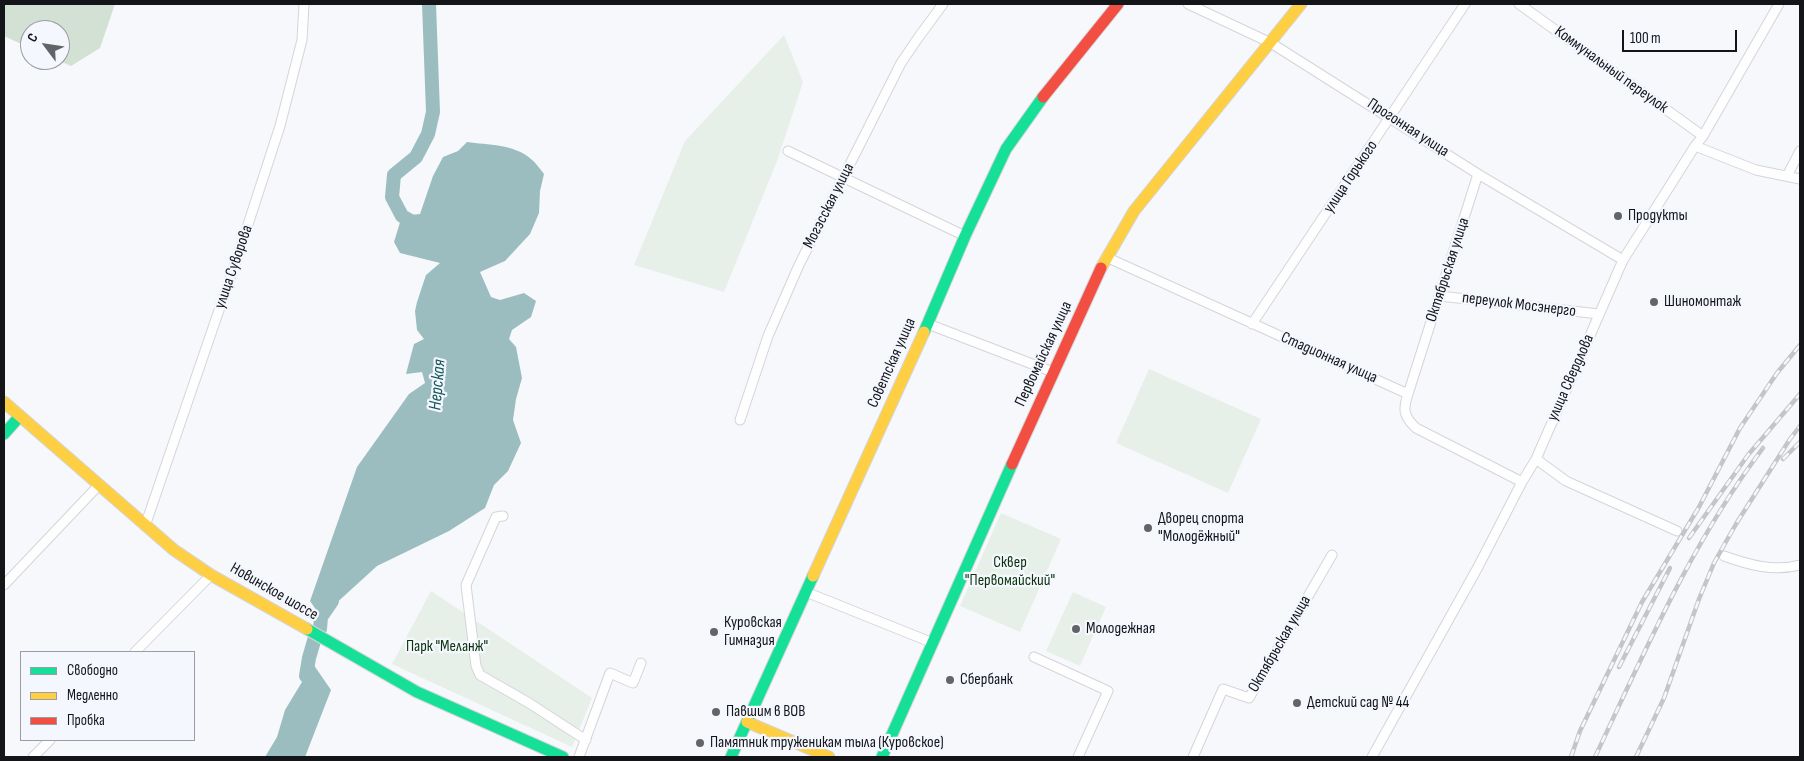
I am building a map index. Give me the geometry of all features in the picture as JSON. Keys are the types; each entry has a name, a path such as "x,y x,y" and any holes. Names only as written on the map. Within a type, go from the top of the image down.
{"street":[{"name":"улица Суворова","path":"145,526 280,126 302,40 304,4"},
{"name":"Могэсская улица","path":"740,420 768,336 799,265 901,63 943,4"},
{"name":"Советская улица","path":"731,757 928,324 964,236 1006,149 1042,98 1118,4"},
{"name":"Прогонная улица","path":"1188,4 1271,43 1391,117 1478,174 1623,260"},
{"name":"Первомайская улица","path":"882,757 1053,372 1106,258 1134,211 1301,4"},
{"name":"улица Горького","path":"1252,324 1465,4"},
{"name":"Коммунальный переулок","path":"1519,4 1703,136"},
{"name":"улица Свердлова","path":"1372,757 1536,459 1623,260 1703,136 1779,4"},
{"path":"1695,146 1756,170 1800,179"},
{"path":"788,151 964,236"},
{"path":"1787,176 1800,151"},
{"name":"Октябрьская улица","path":"1408,394 1478,174"},
{"name":"Стадионная улица","path":"1106,258 1408,394"},
{"name":"переулок Мосэнерго","path":"1440,296 1599,314"},
{"path":"928,324 1053,372"},
{"path":"1408,394 1404,408 1409,421 1416,428 1522,482"},
{"name":"Новинское шоссе","path":"4,402 145,526 174,550 211,574 349,654 446,706 563,757"},
{"path":"4,434 20,416"},
{"path":"1536,459 1566,481 1677,531"},
{"path":"4,585 98,486"},
{"path":"503,516 496,517 466,585 476,666 480,675 529,703 586,740"},
{"name":"Октябрьская улица","path":"1194,757 1223,689 1249,698 1332,555"},
{"path":"1724,556 1762,567 1786,569 1800,565"},
{"path":"136,651 211,574"},
{"path":"806,592 932,643"},
{"path":"1034,657 1108,691 1078,757"},
{"path":"579,757 610,673 633,683 641,663"},
{"path":"747,722 829,757"},
{"path":"33,757 49,741"}],"green space":[{"path":"4,4 115,4 100,48 71,66 70,20 20,20 20,43 4,36"},
{"path":"784,35 803,82 777,161 724,292 634,265 685,141"},
{"path":"1149,369 1261,419 1228,493 1116,443"},
{"name":"Сквер \"Первомайский\"","path":"1001,513 1061,539 1020,632 960,606"},
{"name":"Парк \"Меланж\"","path":"431,591 592,698 572,747 392,664"},
{"name":"Молодежная","path":"1073,592 1106,607 1080,666 1046,651"}],"water":[{"path":"467,142 517,150 531,159 544,174 540,191 539,213 530,234 505,261 480,272 491,297 500,300 524,293 536,301 531,317 512,330 509,339 516,347 522,378 513,420 521,443 508,471 494,485 485,508 449,531 377,566 321,617 310,601 357,467 409,394 425,383 422,372 406,374 414,344 424,339 417,330 415,311 417,302 426,275 440,263 400,253 394,242 402,216 420,214 433,176 443,157 458,151"},
{"path":"309,658 331,690 305,757 265,757 277,737 285,710 305,677"}],"waterway":[{"name":"Нерская","path":"418,225 402,216 392,197 394,175 416,157 428,134 433,112 429,4"},
{"name":"Нерская","path":"306,676 316,634 320,629 321,617 332,601"}],"railway":[{"path":"1571,757 1580,731 1642,602 1699,507 1740,428 1777,373 1800,345"},
{"path":"1689,538 1748,455 1800,394"},
{"path":"1636,757 1664,698 1699,599 1714,563 1736,524 1800,426"},
{"path":"1783,459 1800,442"},
{"path":"1595,757 1651,637 1692,559 1737,484 1763,448"},
{"path":"1619,667 1670,568"}],"traffic: fast":[{"path":"924,332 965,236 1006,149 1043,97"},
{"path":"4,434 20,416"},
{"path":"882,757 1012,464"},
{"path":"731,757 813,576"},
{"path":"307,629 417,692 563,757"}],"traffic: slow":[{"path":"1101,268 1134,211 1301,4"},
{"path":"813,576 924,332"},
{"path":"4,402 174,550 211,575 307,629"},
{"path":"747,722 829,757"}],"traffic: jam":[{"path":"1043,97 1118,4"},
{"path":"1012,464 1101,268"}],"place":[{"name":"Продукты","path":"1618,216"},
{"name":"Шиномонтаж","path":"1654,302"},
{"name":"Дворец спорта \"Молодёжный\"","path":"1148,528"},
{"name":"Молодежная","path":"1076,629"},
{"name":"Куровская Гимназия","path":"714,632"},
{"name":"Сбербанк","path":"950,680"},
{"name":"Детский сад № 44","path":"1297,703"},
{"name":"Павшим в ВОВ","path":"716,712"},
{"name":"Памятник труженикам тыла (Куровское)","path":"700,743"}]}
